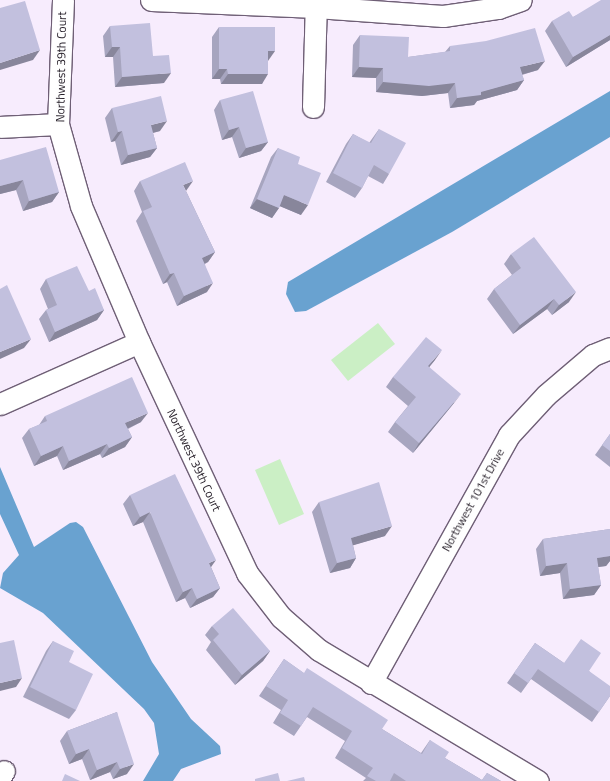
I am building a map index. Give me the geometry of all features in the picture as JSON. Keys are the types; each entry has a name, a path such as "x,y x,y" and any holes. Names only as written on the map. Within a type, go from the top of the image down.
{"street":[{"name":"Northwest 39th Court","path":"63,0 58,124 81,206 140,342 247,573 281,617 319,650 371,683 538,781"},
{"path":"151,0 316,3 443,16 498,8 521,0"},
{"path":"313,107 316,3"},
{"path":"0,127 58,124"},
{"path":"0,404 140,342"},
{"name":"Northwest 101st Drive","path":"371,683 509,435 546,395 593,355 610,348"}],"green space":[{"path":"378,323 395,344 348,381 331,360"},
{"path":"280,459 304,514 279,525 255,470"}],"water":[{"path":"610,91 610,137 452,232 306,311 295,312 286,294 288,282"},
{"path":"0,467 34,547 70,523 76,522 83,527 152,662 191,719 220,746 221,754 181,769 173,781 143,781 159,754 154,723 144,709 43,613 0,588 3,573 19,555 0,514"}],"building":[{"path":"601,0 610,0 610,35 573,57 552,21 569,11 573,17"},
{"path":"25,1 40,50 0,63 0,8"},
{"path":"150,23 153,56 169,55 171,73 122,77 120,47 112,47 110,26"},
{"path":"219,27 275,27 275,51 268,51 268,74 228,74 227,69 219,69"},
{"path":"535,28 545,61 520,67 524,80 481,92 481,95 457,98 455,83 429,86 383,82 383,68 359,67 360,35 409,37 408,57 450,51 450,46 486,41"},
{"path":"253,91 268,142 246,148 239,127 229,130 220,100"},
{"path":"161,96 167,121 151,125 157,148 128,155 122,131 118,132 112,108"},
{"path":"379,129 406,143 389,174 374,165 362,188 333,173 353,134 371,143"},
{"path":"46,147 59,192 29,201 23,180 0,186 0,160"},
{"path":"278,148 300,157 298,164 321,173 308,205 284,195 279,208 257,199"},
{"path":"185,162 193,181 183,185 215,252 202,258 213,283 184,296 174,273 170,274 143,211 152,207 140,181"},
{"path":"534,237 576,292 559,305 554,299 520,325 494,289 521,268 511,254"},
{"path":"77,266 89,291 95,288 104,310 55,332 46,310 57,305 46,279"},
{"path":"7,285 31,339 0,352 0,289"},
{"path":"426,337 442,350 428,366 461,394 419,443 395,422 416,397 393,377"},
{"path":"132,377 148,413 125,423 132,437 109,448 107,444 69,461 63,446 41,456 29,429 47,421 45,416"},
{"path":"610,434 610,451 602,445"},
{"path":"175,474 216,560 209,563 220,588 197,599 192,588 183,592 150,512 140,517 130,495"},
{"path":"379,482 392,526 351,538 356,558 337,563 319,502"},
{"path":"610,529 610,556 597,558 601,585 570,589 567,563 546,566 543,539"},
{"path":"233,608 270,651 242,675 213,640 219,634 212,626"},
{"path":"581,639 601,653 589,671 610,686 610,696 599,712 538,669 528,683 514,673 535,643 564,663"},
{"path":"14,640 22,678 0,683 0,643"},
{"path":"53,641 74,651 69,662 93,674 76,710 30,687"},
{"path":"284,659 304,673 307,668 388,720 382,729 422,754 430,740 449,752 445,758 482,780 487,773 501,781 406,781 394,773 390,781 376,781 367,776 373,768 342,748 352,731 313,707 301,726 280,713 288,700 266,686"},
{"path":"117,712 134,764 120,769 117,762 97,770 89,749 76,754 67,731"},
{"path":"278,773 280,781 255,781 255,779"},
{"path":"65,774 80,781 62,781"},
{"path":"304,777 305,781 287,781"}]}
